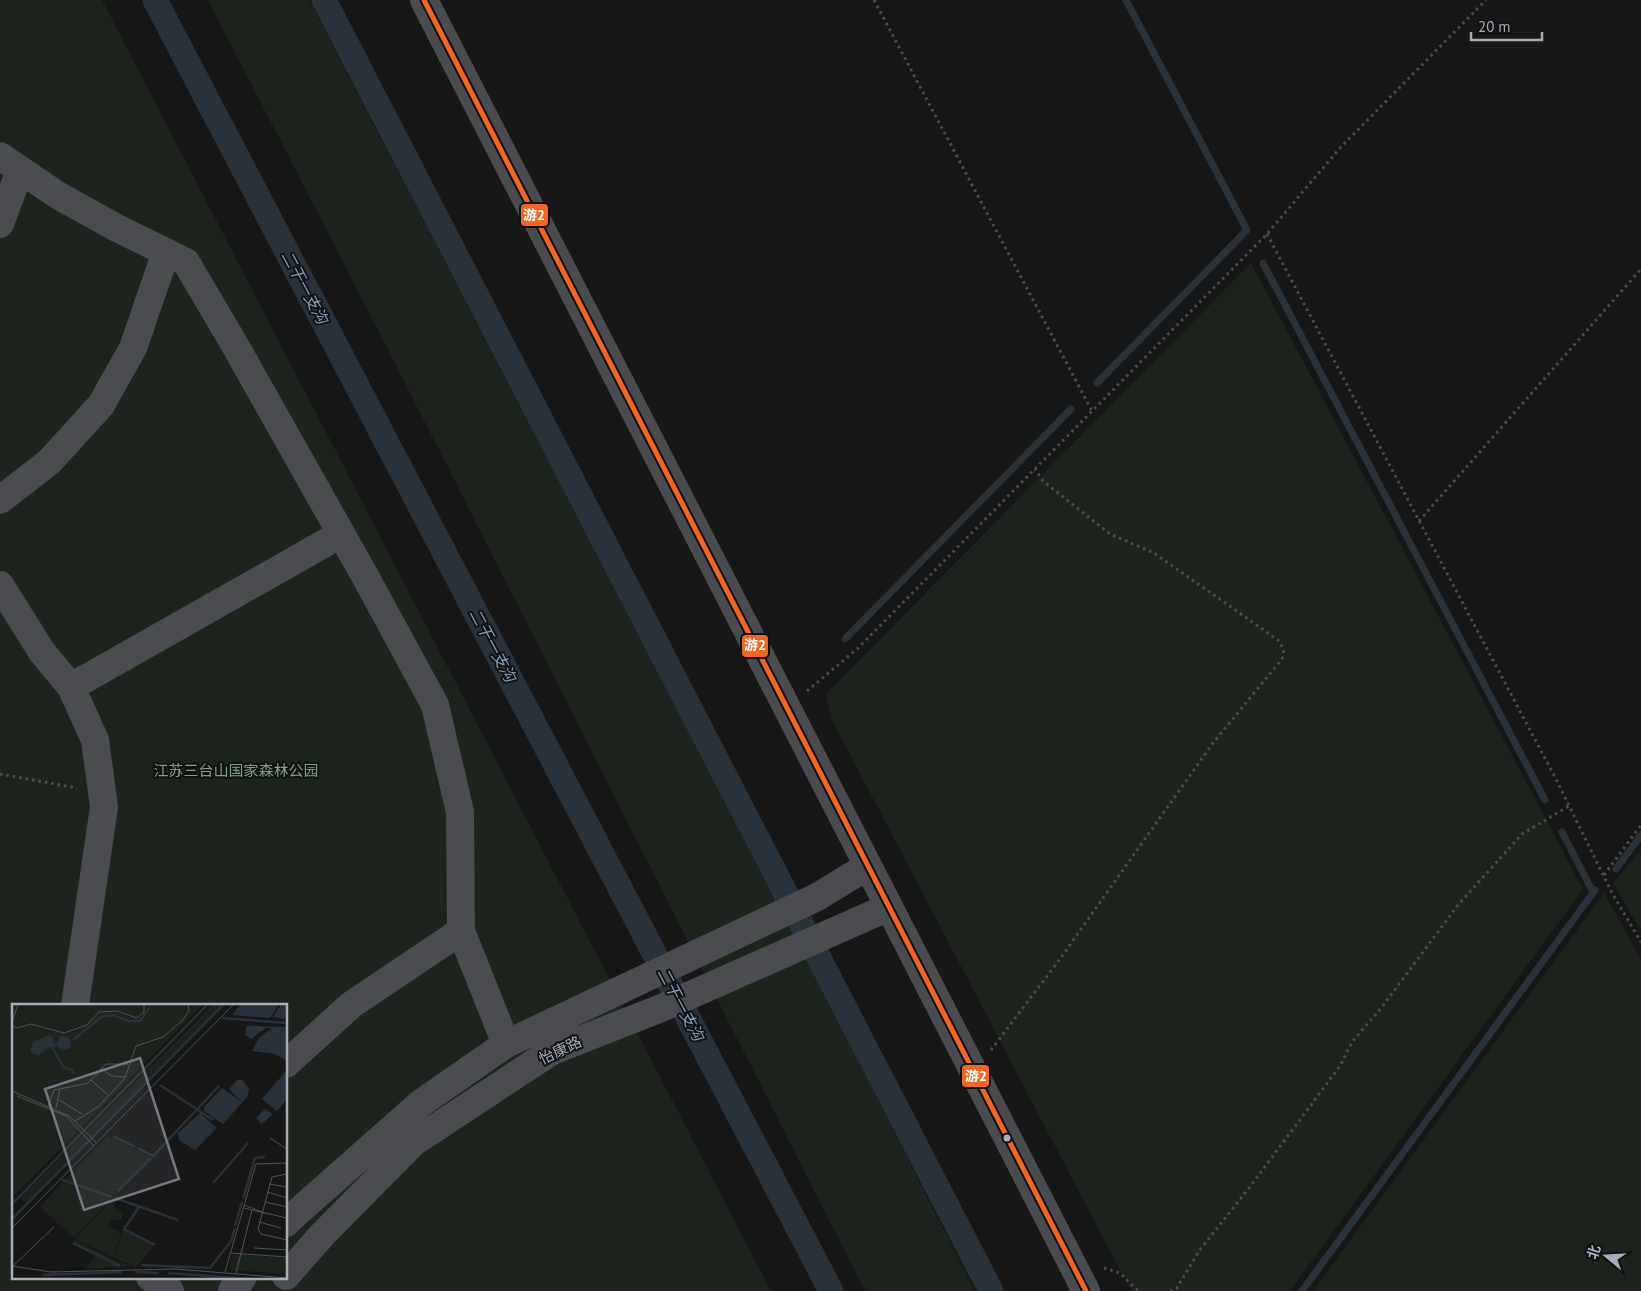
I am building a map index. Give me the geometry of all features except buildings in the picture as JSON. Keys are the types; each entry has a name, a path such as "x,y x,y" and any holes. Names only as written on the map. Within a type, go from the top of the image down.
{"street":[{"path":"424,0 1086,1291"},
{"path":"0,224 10,163 59,196 117,228 186,262 341,534 435,705 460,812 461,931 506,1044"},
{"path":"0,500 49,462 102,405 133,348 166,252"},
{"path":"71,687 341,534"},
{"path":"0,585 42,652 71,687 95,740 104,807 75,1004"},
{"name":"怡康路","path":"288,1275 322,1235 421,1103 506,1044 817,897 868,866"},
{"name":"怡康路","path":"288,1222 385,1153 414,1142 552,1051 659,1009 889,907"},
{"path":"288,1062 351,1005 461,931"},
{"path":"151,1278 170,1291"},
{"path":"232,1291 242,1278"},
{"name":"怡康路","path":"273,1291 285,1278"}],"path":[{"path":"874,0 1092,411"},
{"path":"787,708 857,648 1035,469 1267,234 1340,148 1486,0"},
{"path":"1267,234 1641,942"},
{"path":"1419,521 1641,269"},
{"path":"974,1073 1057,964 1213,743 1282,660 1284,650 1278,640 1154,553 1110,534 1043,481 1035,469"},
{"path":"0,774 102,792"},
{"path":"1170,1291 1177,1288 1199,1251 1249,1188 1340,1066 1352,1042 1382,1007 1458,905 1522,834 1569,806"},
{"path":"1604,875 1641,825"},
{"path":"1074,1267 1101,1267 1120,1273 1140,1291"}],"green space":[{"name":"江苏三台山国家森林公园","path":"0,0 102,0 771,1291 0,1291"},
{"path":"208,0 309,0 852,1049 975,1291 865,1291 395,363"},
{"path":"1251,263 1583,889 1290,1291 1131,1291 832,720 826,694"},
{"path":"1639,852 1641,854 1641,931 1613,883"},
{"path":"1604,893 1641,959 1641,1291 1313,1291"}],"waterway":[{"name":"二干一支沟","path":"155,0 831,1291"},
{"path":"324,0 991,1291"},
{"path":"1097,383 1247,230 1126,0"},
{"path":"1263,263 1545,800"},
{"path":"845,639 1071,409"},
{"path":"1562,832 1593,892"},
{"path":"1616,869 1641,835"},
{"path":"1302,1291 1595,890"}],"transit line":[{"name":"游2","path":"424,0 1086,1291"}]}
